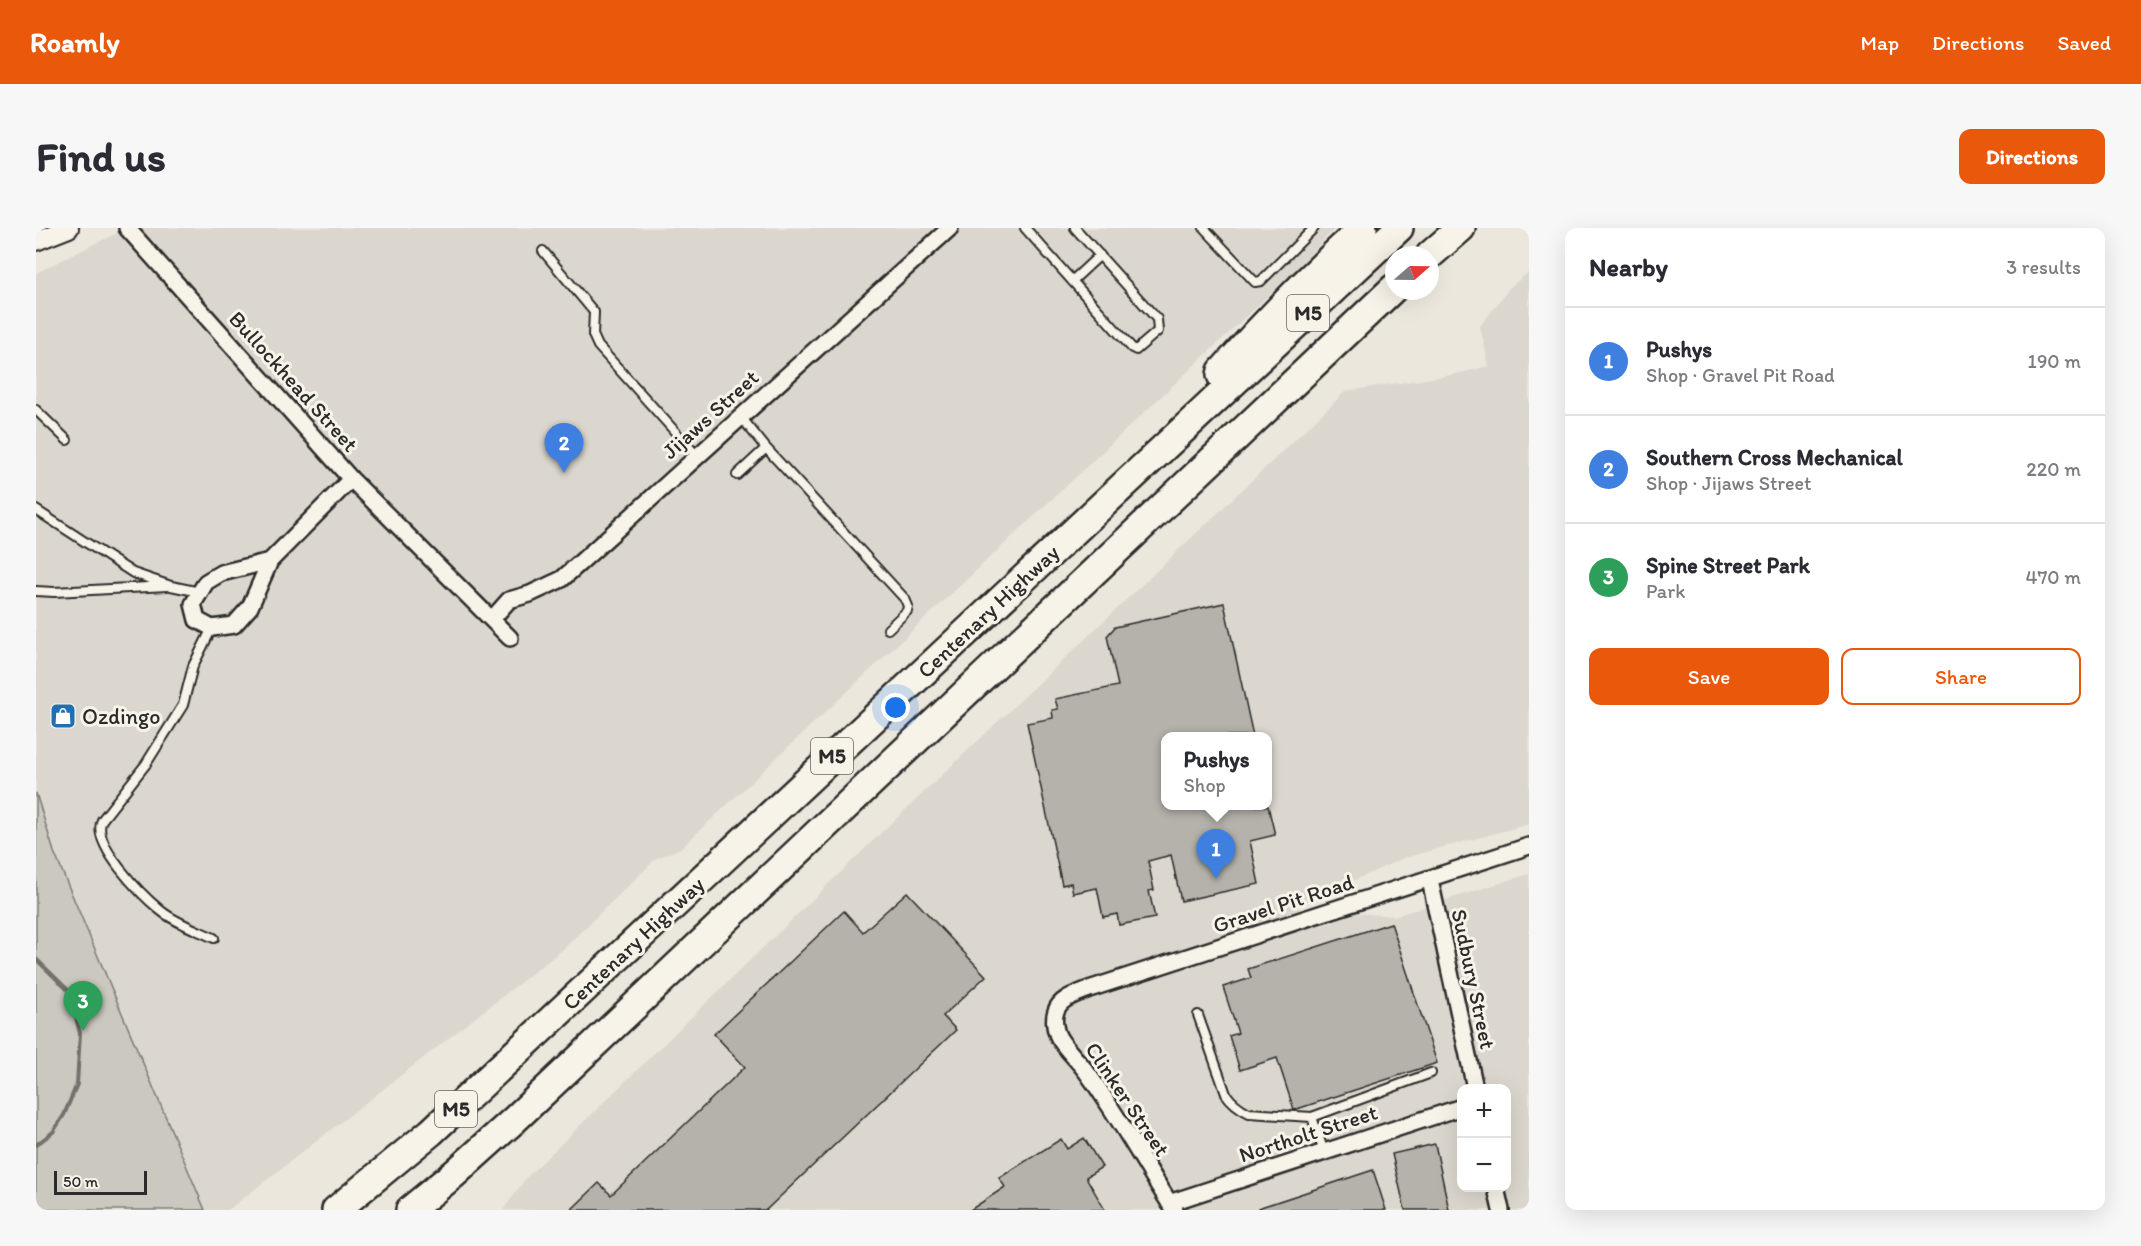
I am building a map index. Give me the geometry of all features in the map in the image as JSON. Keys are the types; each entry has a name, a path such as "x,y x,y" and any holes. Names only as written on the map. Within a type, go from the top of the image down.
{"highway":[{"path":"1216,397 1222,371 1290,297 1362,228"},
{"name":"Centenary Highway","path":"336,1210 431,1132 1399,228"},
{"path":"1439,247 1461,228"},
{"name":"Centenary Highway","path":"410,1210 522,1113 1385,297"}],"street":[{"path":"36,241 69,228"},
{"name":"Bullockhead Street","path":"127,228 351,478 492,619"},
{"name":"Jijaws Street","path":"492,619 509,600 530,594 562,579 950,228"},
{"path":"270,561 221,573 206,582 193,604 197,620 212,628 234,625 250,607 270,561 351,478"},
{"path":"492,619 510,638"},
{"name":"Gravel Pit Road","path":"1056,1010 1065,999 1089,989 1529,846"},
{"name":"Sudbury Street","path":"1430,879 1473,1084"},
{"name":"Clinker Street","path":"1056,1010 1055,1022 1059,1038 1088,1073 1171,1206"},
{"name":"Northolt Street","path":"1171,1206 1457,1108"},
{"path":"1497,1192 1502,1210"}],"lane":[{"path":"1025,228 1132,348 1136,350 1140,348 1158,331 1157,319 1075,228"},
{"path":"1204,228 1255,282 1261,280 1314,228"},
{"path":"543,252 594,312 592,335 598,346 697,456"},
{"path":"1072,281 1100,255"},
{"path":"36,410 67,440"},
{"path":"741,417 766,448 904,599 908,606 907,610 888,629"},
{"path":"737,475 766,448"},
{"path":"36,510 133,573 171,586 200,592"},
{"path":"36,591 171,586"},
{"path":"212,628 193,666 183,705 146,764 102,820 100,831 107,849 123,873 161,912 213,938"},
{"path":"1198,1016 1226,1094 1240,1109 1249,1113 1312,1117 1431,1073"},
{"path":"1312,1117 1324,1152"}],"shaded area":[{"path":"127,228 1335,228 1299,267 681,848 657,858 562,950 228,1210 205,1210 54,852 36,793 36,273"},
{"path":"1529,272 1529,824 1404,858 1292,908 1395,916 1529,874 1529,1210 503,1210 526,1178 882,832 1346,391 1452,375 1489,366 1480,326 1510,287"},
{"path":"36,793 54,852 205,1210 36,1210"}],"building":[{"path":"1224,603 1252,732 1161,732 1161,810 1269,810 1275,835 1250,841 1259,884 1181,901 1171,855 1148,861 1154,890 1149,891 1155,918 1119,925 1117,914 1103,917 1097,888 1073,893 1071,883 1062,885 1027,723 1053,718 1052,710 1058,709 1055,699 1118,686 1107,636 1115,627"},
{"path":"907,892 986,976 943,1016 956,1030 766,1210 571,1210 599,1183 611,1195 745,1067 714,1034 844,911 863,932"},
{"path":"1391,923 1437,1063 1294,1110 1277,1058 1240,1070 1229,1036 1238,1033 1223,987 1251,978 1248,969"},
{"path":"1084,1138 1102,1167 1086,1177 1105,1210 970,1210 1005,1187 999,1178 1061,1139 1067,1149"},
{"path":"1435,1144 1449,1210 1405,1210 1392,1154"},
{"path":"1373,1170 1386,1210 1259,1210 1258,1208"}],"waterway":[{"path":"36,959 69,991 80,1033 77,1084 64,1115 53,1132 36,1145"}],"place":[{"name":"Southern Cross Mechanical","path":"564,473"},
{"name":"Ozdingo","path":"63,716"},
{"name":"Pushys","path":"1216,879"},
{"name":"Spine Street Park","path":"83,1031"}]}
